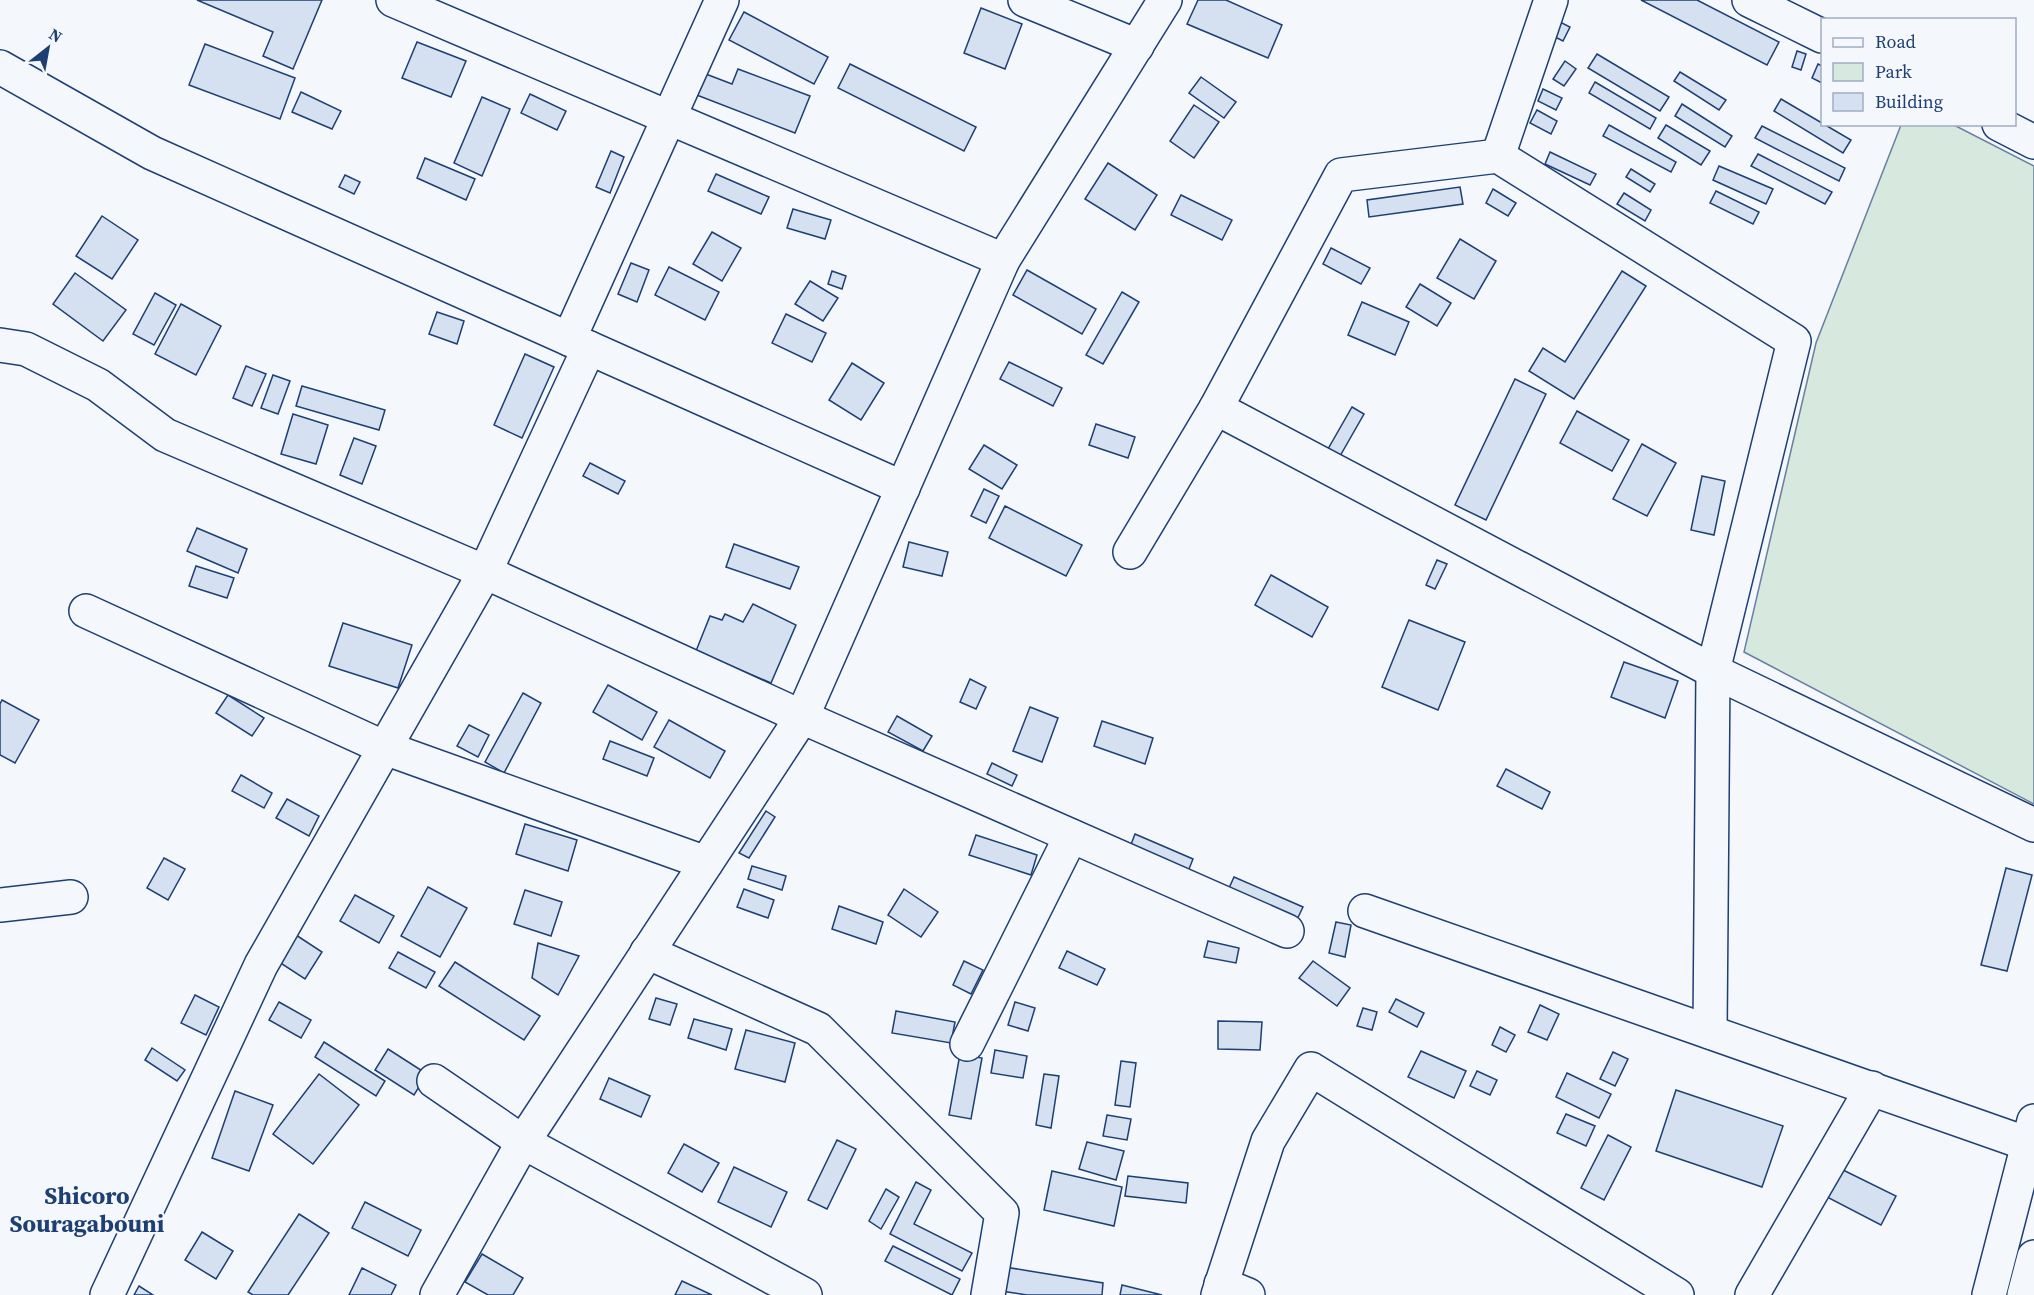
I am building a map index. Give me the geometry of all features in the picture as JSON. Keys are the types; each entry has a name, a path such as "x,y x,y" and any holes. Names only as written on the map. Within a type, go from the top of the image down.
{"street":[{"path":"393,0 1003,260"},
{"path":"107,1295 261,965 485,572 669,118 722,0"},
{"path":"1025,0 1137,46"},
{"path":"437,1295 523,1142 802,717 1003,260 1165,0"},
{"path":"1749,0 1821,36"},
{"path":"1498,156 1542,4"},
{"path":"0,68 152,153 903,488"},
{"path":"2003,126 2034,142"},
{"path":"1130,552 1216,408 1341,176 1498,156 1794,341 1713,671 1710,1032"},
{"path":"0,345 26,350 98,385 165,435 485,572 802,717 1287,931"},
{"path":"1216,408 1713,671 2034,825"},
{"path":"86,611 385,748 706,863"},
{"path":"967,1044 1071,836"},
{"path":"0,905 71,897"},
{"path":"1365,911 1872,1088 2031,1132 1989,1295"},
{"path":"647,952 818,1029 1002,1213 988,1295"},
{"path":"1229,1291 1268,1141 1311,1069 1677,1295"},
{"path":"434,1081 523,1142 806,1295"},
{"path":"1752,1295 1872,1088"},
{"path":"2024,1295 2034,1257"}],"green space":[{"path":"1901,126 1956,126 2034,166 2034,804 1744,652 1816,343"}],"building":[{"path":"197,0 322,0 293,69 263,56 273,32"},
{"path":"1198,0 1226,0 1282,25 1268,58 1187,24"},
{"path":"1641,0 1697,0 1779,42 1767,65"},
{"path":"981,8 1022,24 1005,69 964,53"},
{"path":"744,12 828,57 814,84 729,40"},
{"path":"1552,18 1570,27 1563,41 1545,32"},
{"path":"417,42 466,61 451,97 402,78"},
{"path":"205,44 295,78 280,119 189,85"},
{"path":"1797,51 1806,54 1801,70 1792,67"},
{"path":"1597,54 1669,97 1660,111 1588,68"},
{"path":"1565,61 1576,69 1564,86 1553,79"},
{"path":"850,64 976,127 964,151 838,88"},
{"path":"1818,64 1821,66 1821,82 1812,78"},
{"path":"738,69 810,96 795,133 689,92 698,71 732,84"},
{"path":"1680,72 1726,100 1719,110 1674,81"},
{"path":"1201,77 1236,102 1224,118 1189,93"},
{"path":"1595,82 1656,118 1650,129 1589,93"},
{"path":"1543,89 1562,98 1556,110 1538,101"},
{"path":"301,92 341,111 332,129 292,112"},
{"path":"530,94 566,111 557,130 521,113"},
{"path":"482,97 510,109 482,176 454,163"},
{"path":"1781,99 1821,122 1821,126 1827,126 1851,140 1843,153 1774,111"},
{"path":"1682,104 1732,136 1725,147 1675,116"},
{"path":"1194,105 1219,122 1194,158 1170,141"},
{"path":"1537,110 1557,121 1551,134 1530,123"},
{"path":"1609,125 1676,162 1671,172 1603,136"},
{"path":"1666,125 1710,151 1701,165 1658,138"},
{"path":"1762,126 1845,168 1839,181 1755,138"},
{"path":"611,151 624,157 610,193 596,187"},
{"path":"1550,152 1596,174 1590,185 1545,164"},
{"path":"1758,154 1832,192 1825,204 1751,166"},
{"path":"425,158 475,179 466,200 417,178"},
{"path":"1108,163 1157,195 1135,230 1085,199"},
{"path":"1719,166 1773,189 1766,204 1713,180"},
{"path":"1631,169 1655,184 1650,192 1626,177"},
{"path":"716,174 769,197 761,214 708,191"},
{"path":"345,175 360,182 354,194 339,187"},
{"path":"1460,187 1463,204 1369,217 1367,200"},
{"path":"1493,189 1516,203 1508,216 1486,203"},
{"path":"1716,191 1759,212 1753,224 1710,203"},
{"path":"1624,193 1651,210 1645,221 1617,204"},
{"path":"1181,195 1232,220 1222,240 1171,215"},
{"path":"793,209 831,220 825,239 787,228"},
{"path":"102,216 138,240 112,279 76,256"},
{"path":"712,232 741,248 722,281 693,264"},
{"path":"1460,239 1496,261 1474,299 1437,278"},
{"path":"1331,248 1370,268 1361,284 1323,264"},
{"path":"631,263 649,270 637,302 618,294"},
{"path":"669,267 719,292 705,320 655,295"},
{"path":"1027,270 1096,309 1082,334 1013,295"},
{"path":"832,271 846,276 842,289 828,284"},
{"path":"1622,271 1646,286 1574,399 1529,371 1543,348 1565,362"},
{"path":"75,273 126,310 103,341 53,304"},
{"path":"810,281 838,298 823,321 795,304"},
{"path":"1420,284 1451,303 1437,326 1406,307"},
{"path":"1122,292 1139,302 1103,364 1086,355"},
{"path":"155,293 176,305 154,345 133,334"},
{"path":"1362,302 1409,322 1395,355 1348,335"},
{"path":"181,304 221,326 196,375 155,354"},
{"path":"437,312 464,321 457,344 429,334"},
{"path":"786,314 826,333 812,362 772,343"},
{"path":"525,354 554,367 522,438 494,425"},
{"path":"1009,362 1062,388 1053,406 1000,379"},
{"path":"852,363 884,383 861,420 829,400"},
{"path":"246,366 266,374 252,406 233,398"},
{"path":"273,375 290,381 278,414 261,408"},
{"path":"1515,379 1546,394 1486,520 1455,505"},
{"path":"302,386 385,410 379,430 296,406"},
{"path":"1352,407 1364,414 1340,456 1328,449"},
{"path":"1577,411 1629,440 1612,471 1560,443"},
{"path":"293,414 328,425 316,464 281,454"},
{"path":"1096,424 1135,437 1128,458 1089,445"},
{"path":"354,438 376,446 362,484 340,475"},
{"path":"1642,444 1676,463 1647,516 1613,499"},
{"path":"984,445 1017,465 1002,489 969,469"},
{"path":"590,463 625,481 618,494 583,476"},
{"path":"1702,476 1725,481 1714,535 1691,530"},
{"path":"984,489 999,496 986,523 971,516"},
{"path":"1005,506 1082,545 1066,576 989,538"},
{"path":"197,528 247,549 238,573 187,551"},
{"path":"909,542 948,552 942,576 903,567"},
{"path":"734,544 799,567 790,589 726,567"},
{"path":"1437,560 1447,564 1435,589 1426,585"},
{"path":"196,566 234,578 227,598 189,586"},
{"path":"1271,575 1328,607 1312,637 1255,605"},
{"path":"753,604 796,625 771,683 696,651 710,616 722,620 725,614 743,622"},
{"path":"1409,620 1465,642 1438,710 1382,687"},
{"path":"343,623 412,645 398,688 329,666"},
{"path":"1624,662 1678,681 1665,718 1611,697"},
{"path":"970,679 986,687 976,709 960,702"},
{"path":"608,685 657,712 642,740 593,712"},
{"path":"523,693 541,703 504,773 485,762"},
{"path":"228,695 264,718 252,736 216,713"},
{"path":"2,700 39,720 15,763 0,755 0,704"},
{"path":"1030,707 1058,718 1042,762 1013,751"},
{"path":"897,716 932,736 923,751 888,732"},
{"path":"669,720 725,751 710,778 654,747"},
{"path":"1102,721 1153,738 1145,764 1094,746"},
{"path":"469,725 489,735 478,757 457,746"},
{"path":"610,741 654,758 647,776 603,759"},
{"path":"992,763 1017,775 1012,786 987,774"},
{"path":"1506,769 1550,792 1542,809 1497,786"},
{"path":"241,775 272,793 264,808 232,791"},
{"path":"287,799 319,816 309,836 276,818"},
{"path":"766,811 775,817 749,858 739,853"},
{"path":"525,824 577,840 568,871 516,854"},
{"path":"1135,834 1193,859 1185,879 1127,855"},
{"path":"976,835 1037,855 1031,875 969,855"},
{"path":"164,858 185,869 168,900 147,888"},
{"path":"752,866 786,876 782,890 748,879"},
{"path":"2006,868 2032,875 2007,971 1981,965"},
{"path":"1234,877 1303,907 1293,928 1225,897"},
{"path":"428,887 467,908 440,957 401,936"},
{"path":"744,889 774,900 768,918 737,907"},
{"path":"904,889 938,912 921,937 888,915"},
{"path":"525,890 562,902 551,936 514,924"},
{"path":"355,895 394,916 379,943 340,921"},
{"path":"839,906 883,922 876,944 832,929"},
{"path":"1336,922 1351,925 1345,957 1329,953"},
{"path":"296,935 322,952 305,979 279,962"},
{"path":"1208,941 1239,948 1236,963 1204,957"},
{"path":"538,943 579,956 558,995 532,978"},
{"path":"1067,951 1105,969 1097,985 1059,968"},
{"path":"398,952 435,972 426,988 389,968"},
{"path":"964,961 983,970 971,994 953,985"},
{"path":"1313,961 1350,988 1337,1006 1299,978"},
{"path":"455,962 540,1016 524,1040 439,986"},
{"path":"195,995 219,1007 206,1035 181,1023"},
{"path":"656,998 677,1004 670,1025 649,1019"},
{"path":"1396,999 1424,1013 1417,1027 1389,1012"},
{"path":"279,1002 311,1020 301,1038 269,1020"},
{"path":"1015,1002 1035,1008 1028,1031 1008,1025"},
{"path":"1540,1005 1559,1014 1547,1040 1528,1032"},
{"path":"1363,1008 1377,1012 1372,1030 1357,1026"},
{"path":"896,1011 955,1022 951,1043 892,1033"},
{"path":"694,1019 732,1029 726,1050 688,1038"},
{"path":"1218,1021 1262,1022 1260,1050 1218,1049"},
{"path":"1500,1027 1515,1035 1506,1052 1492,1045"},
{"path":"746,1030 795,1043 785,1082 735,1069"},
{"path":"324,1042 385,1081 376,1096 315,1057"},
{"path":"152,1048 185,1070 177,1081 145,1060"},
{"path":"388,1049 427,1074 414,1095 375,1070"},
{"path":"995,1050 1027,1056 1023,1078 991,1073"},
{"path":"1421,1051 1466,1071 1454,1098 1408,1077"},
{"path":"1613,1052 1628,1059 1615,1086 1600,1079"},
{"path":"960,1054 982,1058 971,1119 949,1115"},
{"path":"1121,1061 1136,1063 1130,1107 1115,1105"},
{"path":"1477,1071 1497,1080 1490,1095 1470,1086"},
{"path":"1567,1073 1611,1094 1599,1118 1556,1097"},
{"path":"319,1074 359,1105 313,1164 273,1134"},
{"path":"1044,1074 1059,1076 1051,1128 1036,1125"},
{"path":"609,1078 650,1096 641,1117 600,1099"},
{"path":"1676,1090 1783,1126 1762,1187 1656,1151"},
{"path":"235,1091 273,1105 249,1171 212,1158"},
{"path":"1566,1114 1595,1126 1586,1146 1557,1133"},
{"path":"1107,1115 1131,1119 1127,1140 1103,1136"},
{"path":"1608,1135 1631,1147 1604,1200 1581,1188"},
{"path":"837,1140 856,1149 827,1209 808,1200"},
{"path":"1087,1142 1124,1151 1116,1180 1079,1169"},
{"path":"684,1144 719,1163 702,1192 668,1173"},
{"path":"734,1167 787,1192 771,1227 718,1202"},
{"path":"1839,1168 1896,1196 1881,1225 1825,1196"},
{"path":"1052,1171 1122,1187 1114,1226 1044,1210"},
{"path":"1128,1176 1188,1183 1186,1203 1125,1196"},
{"path":"916,1182 931,1190 914,1224 972,1253 962,1271 890,1234"},
{"path":"886,1189 899,1197 881,1229 869,1221"},
{"path":"365,1202 421,1230 408,1256 352,1228"},
{"path":"299,1214 329,1233 288,1295 253,1295 248,1292"},
{"path":"202,1232 233,1251 216,1279 185,1260"},
{"path":"893,1246 960,1279 952,1295 885,1261"},
{"path":"482,1254 523,1278 513,1295 488,1295 465,1282"},
{"path":"1005,1267 1103,1283 1102,1295 1027,1295 1001,1291"},
{"path":"362,1268 396,1285 391,1295 349,1295"},
{"path":"682,1281 712,1295 675,1295"},
{"path":"1122,1285 1162,1295 1120,1295"},
{"path":"139,1286 153,1295 134,1295"}],"district":[{"name":"Shicoro Souragabouni","path":"87,1209"}]}
